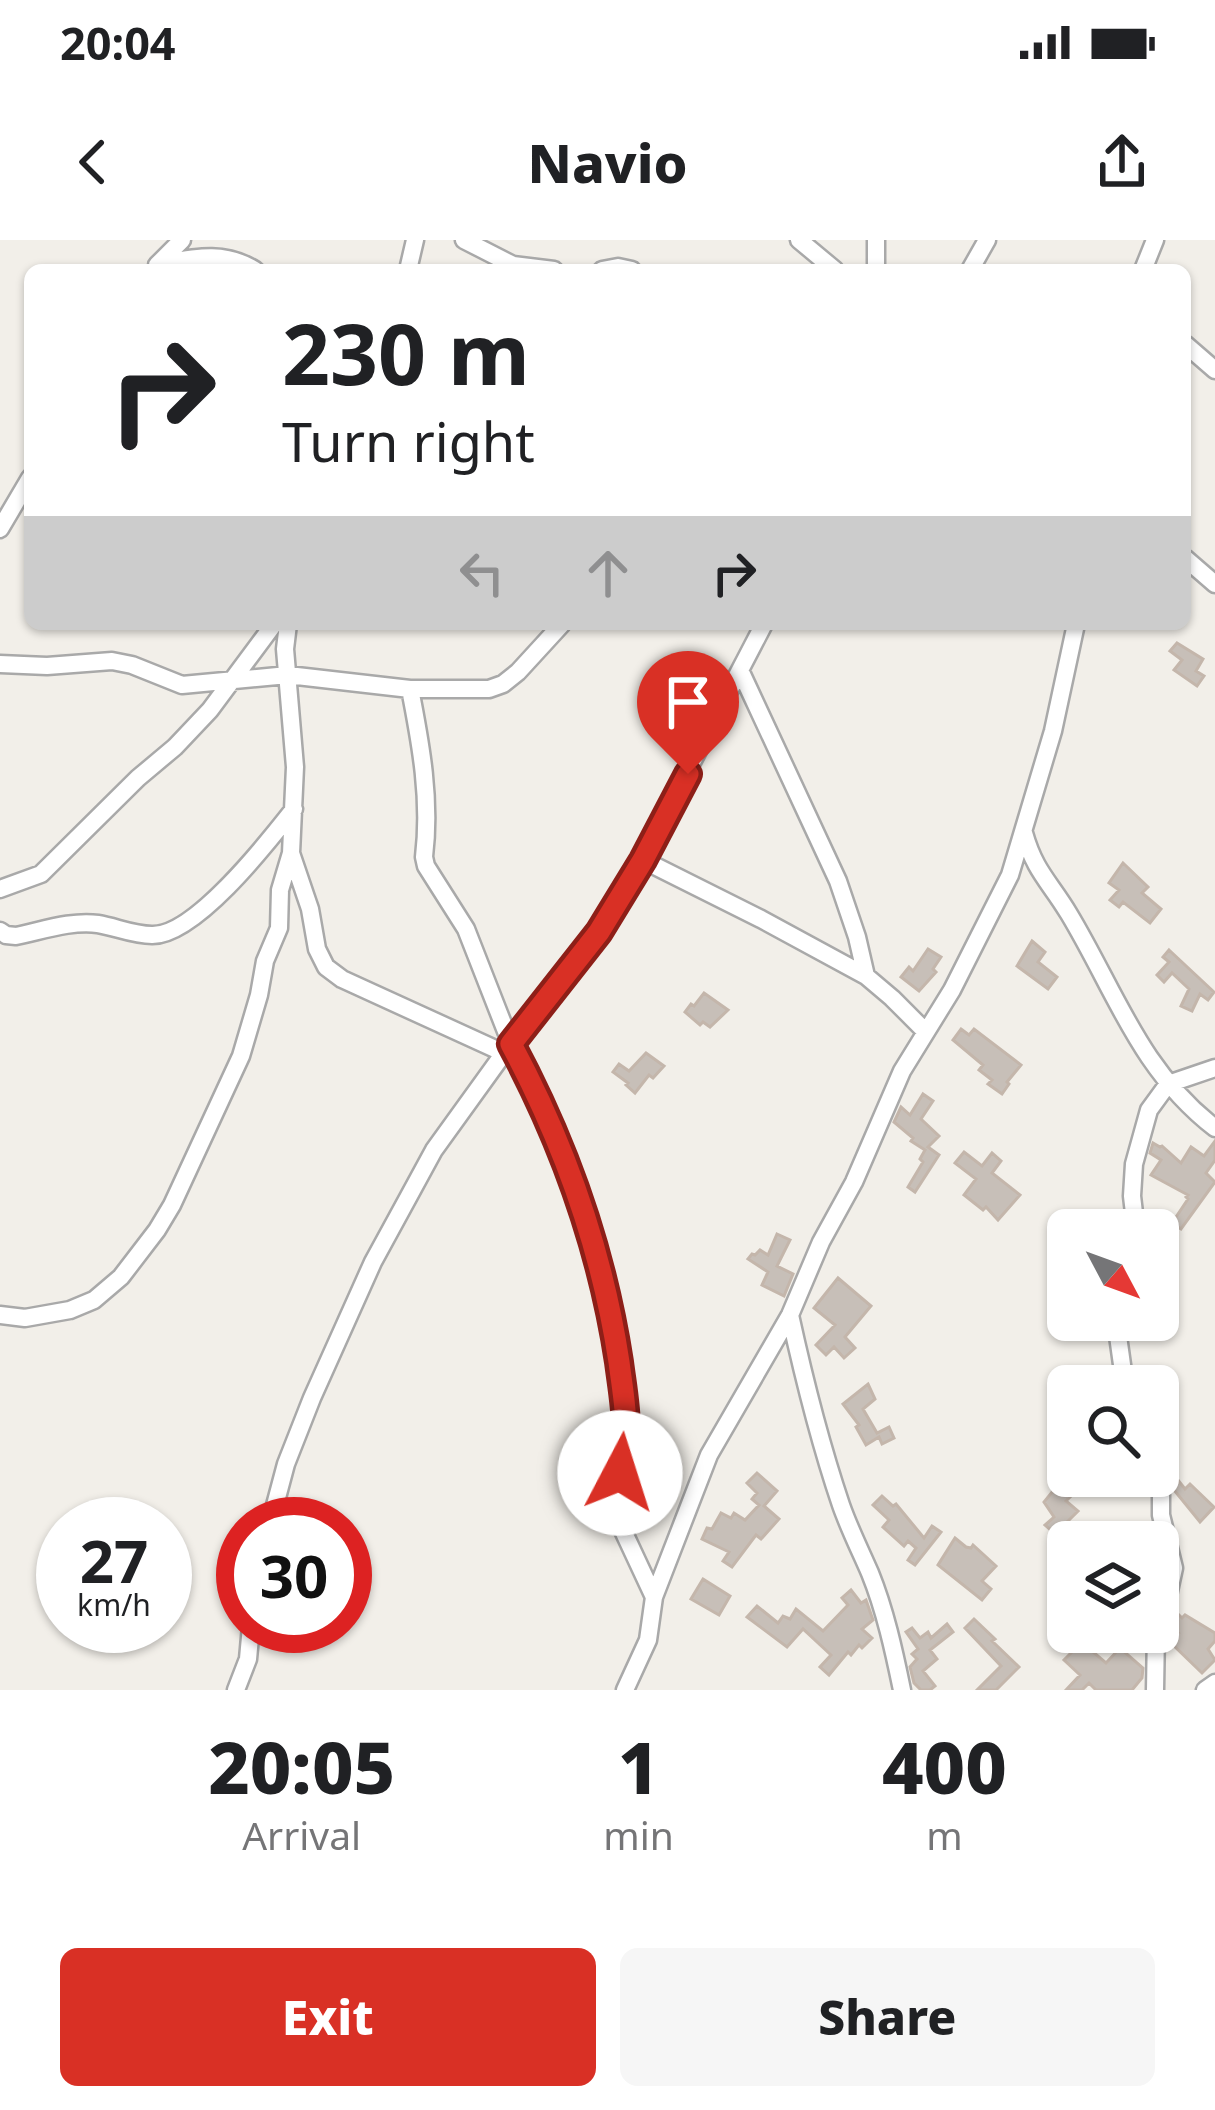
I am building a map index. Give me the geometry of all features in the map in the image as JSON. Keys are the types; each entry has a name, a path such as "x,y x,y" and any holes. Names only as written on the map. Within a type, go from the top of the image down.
{"street":[{"path":"159,264 182,240"},
{"path":"464,240 511,264"},
{"path":"799,240 828,264"},
{"path":"169,264 224,256 245,264"},
{"path":"1191,349 1215,370"},
{"path":"0,528 24,488"},
{"path":"1191,563 1215,584"},
{"path":"0,889 40,874 60,857 210,710 270,630"},
{"path":"0,1315 25,1318 70,1310 94,1300 121,1277 172,1205 241,1056 265,961 279,928 280,890 291,853 295,767 287,630"},
{"path":"0,664 112,661 182,685 288,675 410,689 488,689 518,672 556,630"},
{"path":"277,1497 342,1326 434,1150 599,932 643,860 761,630"},
{"path":"625,1690 651,1630 654,1597 709,1455 790,1315 902,1071 952,990 1010,874 1054,731 1075,630"},
{"path":"740,670 838,881 866,976"},
{"path":"410,689 422,745 426,866 466,929 507,1048 542,1102 597,1256 625,1402 626,1438 617,1497 620,1522 654,1597"},
{"path":"0,931 16,937 93,923 156,936 172,932 213,900 294,808"},
{"path":"1024,832 1031,859 1066,910 1126,1023 1168,1084 1215,1128"},
{"path":"291,853 326,967 342,979 507,1048"},
{"path":"643,860 866,976 926,1032"},
{"path":"1134,1209 1133,1164 1149,1110 1168,1084 1215,1068"},
{"path":"790,1315 839,1499 871,1575 902,1690"},
{"path":"236,1690 248,1653"},
{"path":"1155,1690 1156,1653"},
{"path":"1205,1690 1215,1683"}],"building":[{"path":"1177,643 1203,659 1196,671 1204,676 1197,686 1174,670 1182,660 1170,651"},
{"path":"1123,863 1148,887 1142,893 1161,909 1150,923 1123,902 1119,907 1110,900 1119,890 1109,883"},
{"path":"1032,941 1045,952 1038,962 1057,977 1048,989 1017,966"},
{"path":"928,949 941,957 933,969 936,972 919,991 901,977 909,967 913,971"},
{"path":"1169,950 1214,992 1208,1000 1200,994 1192,1011 1181,1006 1189,989 1172,973 1164,982 1157,975 1169,962 1163,957"},
{"path":"704,993 728,1010 710,1027 685,1012"},
{"path":"961,1029 969,1035 974,1029 1021,1065 1002,1094 988,1084 992,1080 979,1070 983,1065 953,1040"},
{"path":"646,1053 664,1066 653,1078 649,1075 635,1093 613,1072 619,1064 629,1071"},
{"path":"923,1094 933,1101 921,1119 939,1136 928,1147 939,1155 915,1192 908,1187 925,1150 894,1122 901,1107 910,1115"},
{"path":"1215,1141 1215,1160 1206,1173 1215,1182 1181,1229 1179,1212 1188,1195 1151,1175 1161,1160 1150,1153 1153,1143 1181,1163 1191,1147 1204,1156"},
{"path":"964,1152 982,1166 992,1153 1001,1161 992,1173 1020,1195 998,1220 964,1195 976,1179 955,1163"},
{"path":"777,1234 790,1240 777,1266 793,1274 784,1296 762,1285 768,1272 748,1259 760,1250 768,1255"},
{"path":"838,1278 871,1306 845,1337 855,1348 844,1358 834,1347 826,1355 816,1345 835,1325 814,1308"},
{"path":"868,1384 875,1399 863,1409 877,1433 889,1427 894,1438 882,1444 879,1437 866,1445 859,1425 843,1404"},
{"path":"757,1473 777,1491 764,1506 779,1519 761,1539 756,1535 732,1567 723,1561 729,1552 702,1539 721,1513 731,1518 734,1513 745,1520 759,1505 752,1499 757,1493 747,1483"},
{"path":"1179,1481 1185,1489 1190,1484 1214,1507 1200,1522 1179,1496"},
{"path":"882,1496 896,1504 924,1538 932,1526 941,1532 915,1565 908,1560 916,1548 908,1541 904,1546 883,1527 889,1520 873,1505"},
{"path":"1048,1497 1070,1497 1066,1501 1078,1511 1068,1521 1050,1521 1054,1517 1044,1502"},
{"path":"955,1538 966,1547 973,1545 996,1566 982,1581 991,1589 982,1600 938,1565"},
{"path":"703,1579 730,1596 719,1615 691,1599"},
{"path":"851,1590 861,1603 866,1600 873,1620 862,1629 872,1638 851,1655 848,1652 829,1675 820,1667 831,1655 803,1629 787,1647 747,1617 757,1606 778,1623 783,1616 790,1619 796,1609 823,1631 848,1605 842,1598"},
{"path":"1179,1615 1215,1633 1208,1649 1215,1660 1202,1673 1179,1651"},
{"path":"974,1619 1019,1667 996,1690 977,1690 1001,1666 965,1628"},
{"path":"947,1624 953,1632 930,1650 937,1659 923,1671 935,1686 921,1690 910,1667 918,1649 906,1632 912,1628 920,1638 928,1632 931,1638"},
{"path":"1071,1653 1094,1653 1106,1663 1115,1653 1126,1653 1143,1668 1142,1678 1132,1690 1096,1690 1089,1683 1082,1690 1066,1690 1080,1675 1064,1660"}],"route":[{"path":"620,1473 625,1402 597,1256 542,1102 511,1044 599,932 688,774"}]}
